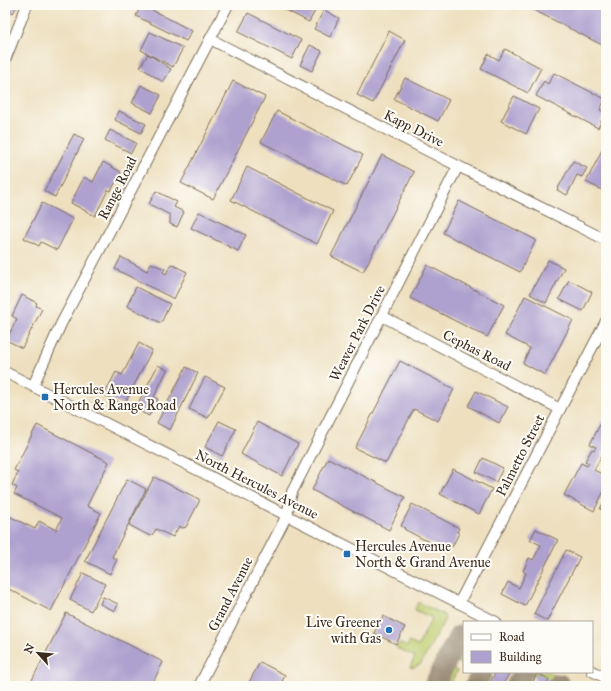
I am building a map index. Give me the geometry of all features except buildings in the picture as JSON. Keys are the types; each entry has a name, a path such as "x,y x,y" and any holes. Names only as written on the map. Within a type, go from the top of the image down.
{"street":[{"path":"5,60 27,5"},
{"name":"Range Road","path":"33,386 61,324 228,5"},
{"name":"Kapp Drive","path":"210,39 606,240"},
{"name":"Weaver Park Drive","path":"287,515 292,492 458,166"},
{"name":"Cephas Road","path":"382,316 560,408"},
{"name":"Palmetto Street","path":"459,603 606,320"},
{"name":"North Hercules Avenue","path":"5,372 494,621"},
{"name":"Grand Avenue","path":"199,686 287,515"},
{"path":"593,672 606,678"}],"green space":[{"path":"418,603 444,615 445,619 421,664 412,668 410,667 415,657 396,648 399,643 407,647 409,642 418,646 432,618 415,610"},
{"path":"463,632 463,641 459,639 460,637 456,635 431,686 425,686 451,636"},
{"path":"459,646 463,648 463,657 460,664 452,659 456,648"},
{"path":"449,666 457,671 450,684 441,679"},
{"path":"527,673 536,673 534,677"},
{"path":"536,673 550,673 576,686 562,686 556,683 554,686 546,686 549,679"}],"taxiway":[{"path":"434,686 459,636"},
{"path":"475,686 482,673"},
{"path":"516,686 522,673"}],"place":[{"name":"Hercules Avenue North & Range Road","path":"45,397"},
{"name":"Hercules Avenue North & Grand Avenue","path":"347,554"},
{"name":"Live Greener with Gas","path":"389,630"}]}
